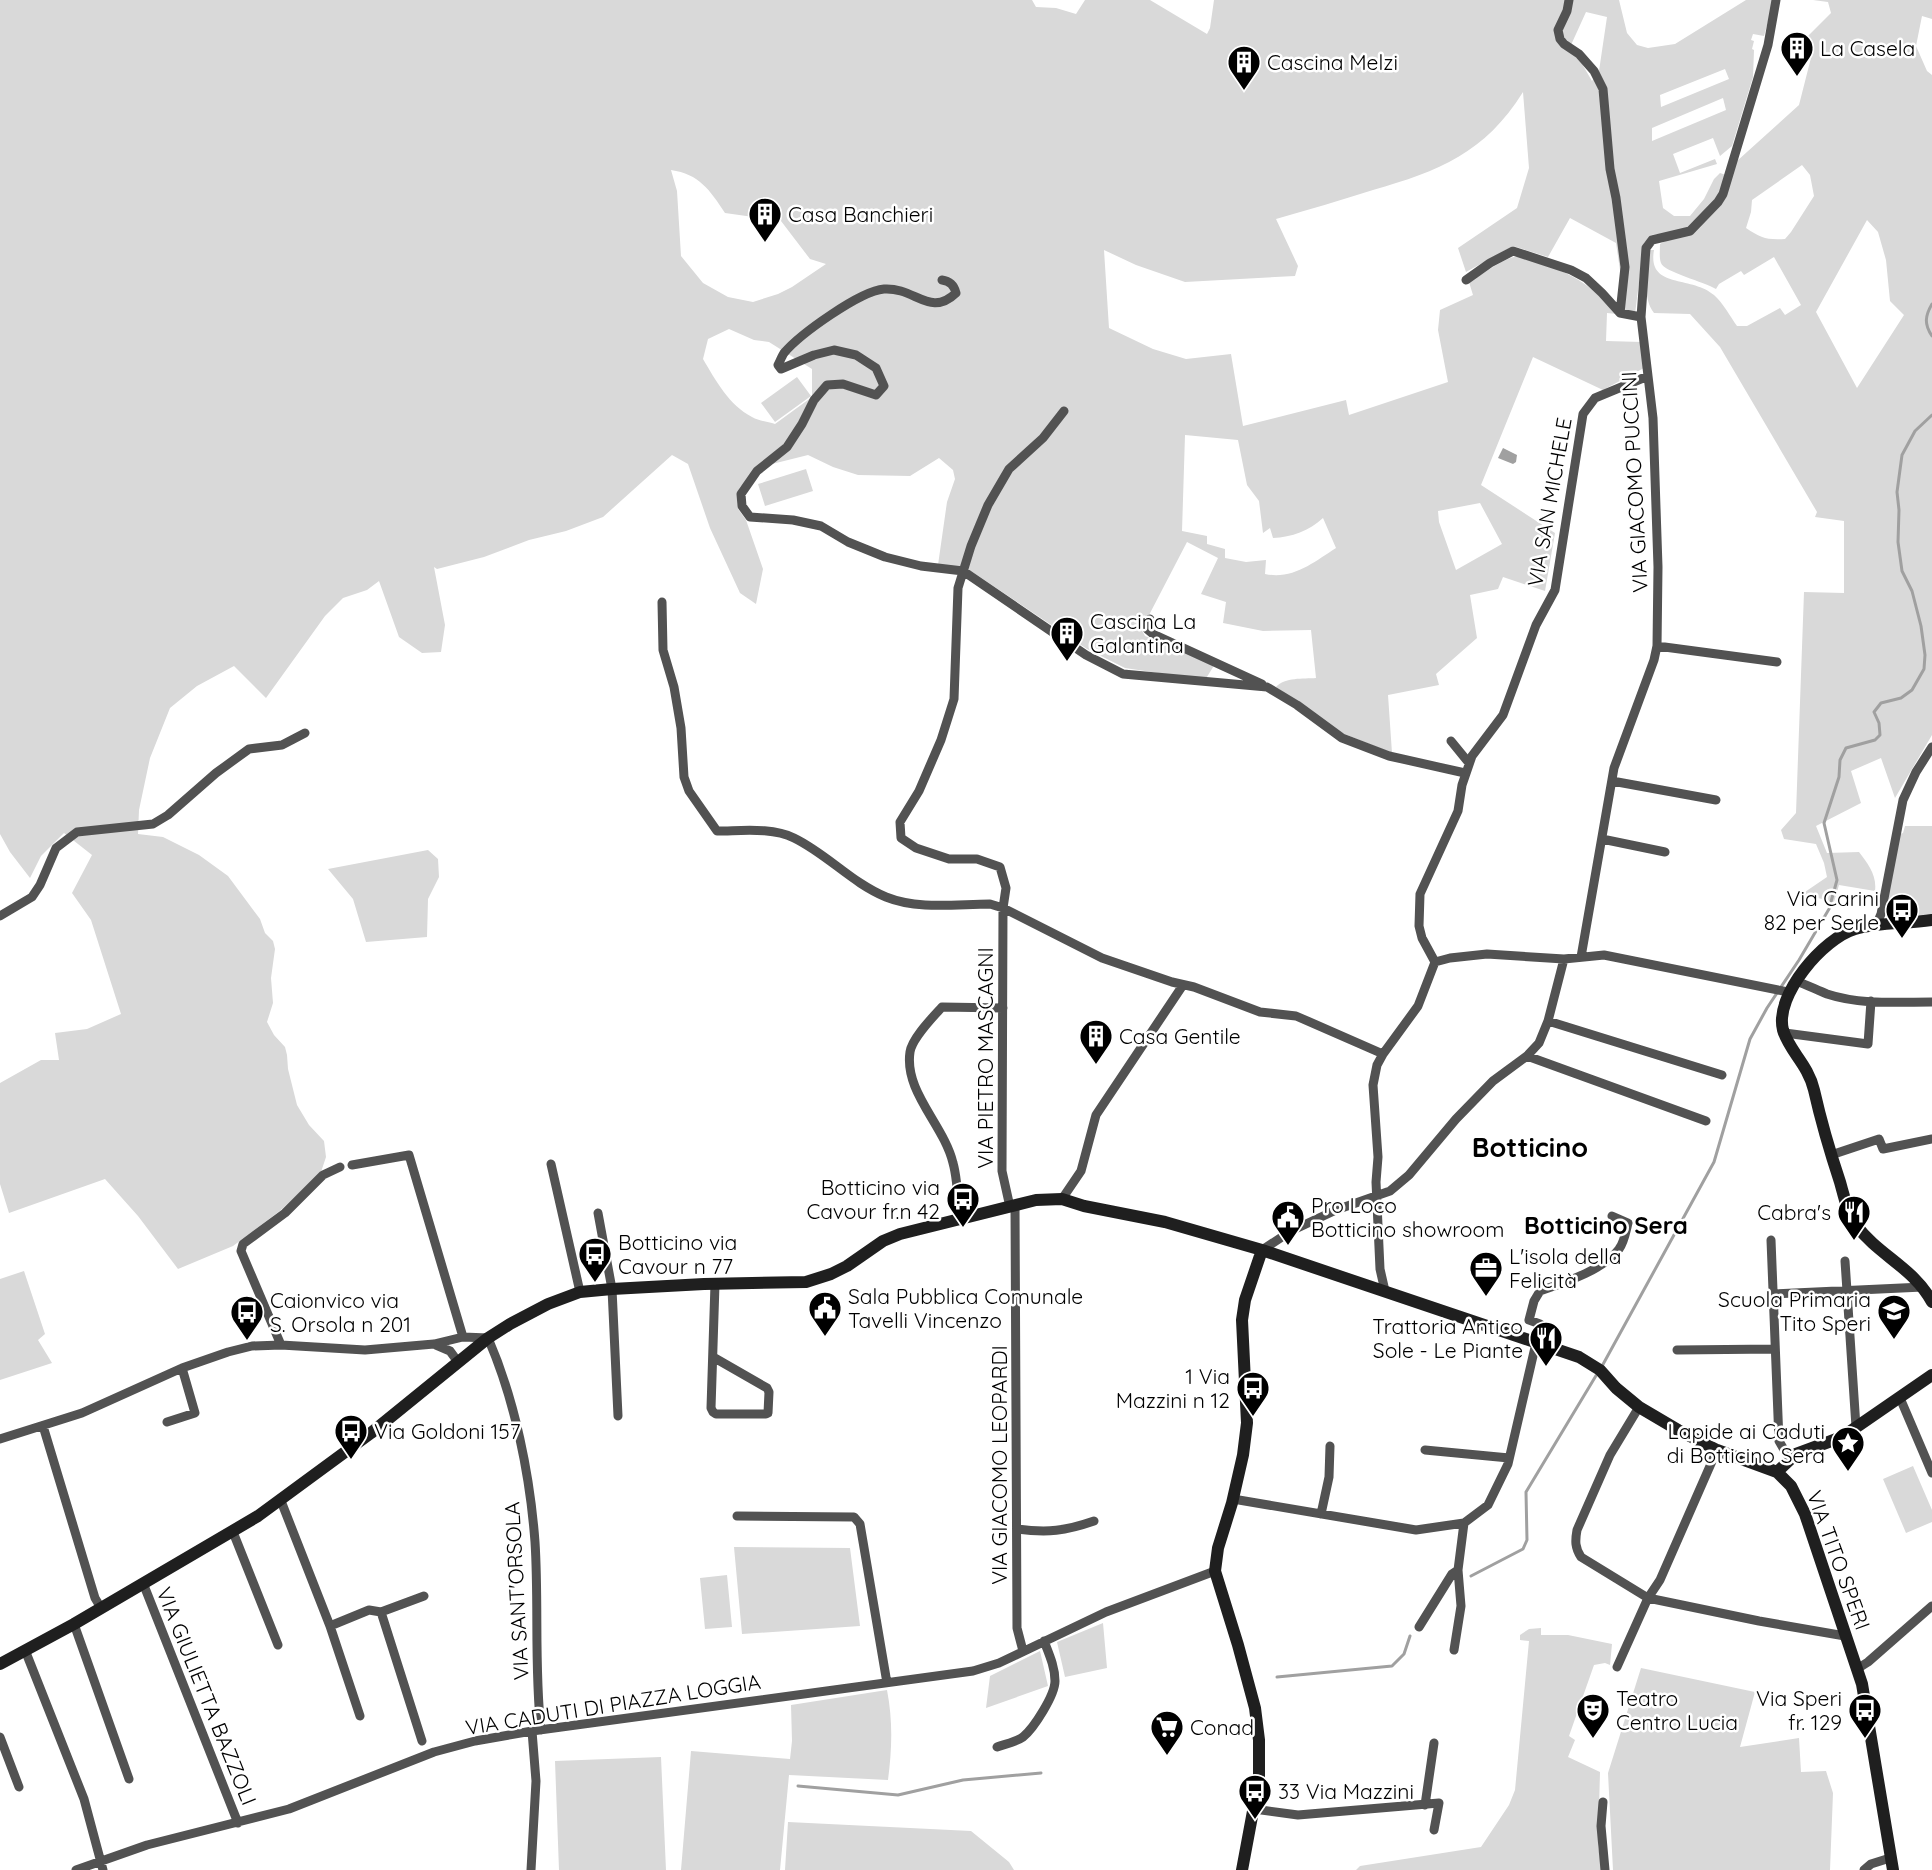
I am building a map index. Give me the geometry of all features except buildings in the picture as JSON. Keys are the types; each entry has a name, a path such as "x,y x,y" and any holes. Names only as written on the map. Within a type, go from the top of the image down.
{"street":[{"path":"1569,0 1567,11 1558,30 1560,39 1579,54 1594,71 1603,89 1610,169 1616,198 1624,267 1620,313"},
{"name":"VIA GIACOMO PUCCINI","path":"1581,957 1614,768 1654,660 1657,646 1658,551 1653,418 1641,317 1646,248 1652,240 1690,231 1723,194 1768,45 1776,0"},
{"path":"1466,280 1490,263 1513,251 1571,270 1586,278 1620,313 1641,317"},
{"path":"942,280 954,286 956,293 948,301 935,305 897,290 883,290 867,294 811,330 783,354 778,365 781,369 814,355 834,350 856,355 876,368 884,386 876,395 843,384 827,385 814,400 787,447 757,471 741,494 742,506 750,517 794,520 821,526 848,542 885,557 921,566 963,571 1086,655 1123,674 1267,687"},
{"name":"VIA SAN MICHELE","path":"1435,962 1422,938 1419,926 1420,894 1458,811 1465,773 1472,756 1503,715 1536,625 1555,590 1582,414 1595,398 1648,376"},
{"path":"963,571 970,546 988,505 1009,469 1044,438 1064,411"},
{"name":"VIA PIETRO MASCAGNI","path":"963,571 958,588 954,699 919,791 900,822 901,838 916,848 949,859 977,859 1000,867 1006,888 1003,908 1002,1171 1013,1206"},
{"path":"662,602 663,650 675,687 680,718 684,777 689,791 717,831 757,831 793,837 885,897 907,904 990,904 1003,908 1102,958 1194,987 1260,1012 1296,1017 1383,1054"},
{"path":"1150,619 1147,629 1153,634 1248,676 1297,705 1342,738 1389,756 1465,773"},
{"path":"1657,646 1777,662"},
{"path":"0,916 32,897 40,885 56,848 77,832 153,824 168,815 216,773 249,749 282,745 305,733"},
{"path":"1451,741 1469,763"},
{"path":"1876,926 1881,915 1903,800 1916,772 1932,747"},
{"path":"1612,781 1716,800"},
{"path":"1602,840 1665,852"},
{"path":"1932,920 1857,928 1830,941 1787,992 1782,1017 1785,1033 1809,1074 1847,1207 1855,1223 1869,1240 1908,1271 1923,1287 1932,1302"},
{"path":"1385,1291 1380,1269 1376,1182 1378,1157 1373,1085 1377,1065 1418,1006 1435,962 1487,954 1564,959 1614,956 1787,992"},
{"path":"1243,1869 1260,1761 1255,1708 1215,1571 1218,1548 1243,1455 1246,1423 1242,1320 1245,1300 1262,1250 1291,1231 1336,1210 1390,1191 1409,1175 1478,1096 1493,1081 1527,1056 1539,1043 1548,1021 1564,959"},
{"path":"1796,981 1828,994 1871,1001 1932,1002"},
{"path":"1062,1199 1081,1171 1096,1115 1183,985"},
{"path":"1785,1033 1868,1044 1871,1001"},
{"path":"959,1219 953,1162 938,1128 915,1088 909,1070 910,1049 922,1030 942,1007 1003,1008"},
{"path":"1548,1021 1722,1075"},
{"path":"1527,1056 1706,1121"},
{"path":"1831,1155 1879,1139 1883,1149 1932,1139"},
{"path":"352,1165 409,1155 463,1337"},
{"path":"551,1164 580,1292"},
{"path":"281,1345 241,1251 243,1244 285,1213 323,1175 340,1167"},
{"path":"0,1664 233,1532 281,1501 371,1433 488,1338 532,1311 580,1292 716,1284 806,1282 820,1279 847,1266 891,1237 1036,1200 1062,1199 1084,1206 1165,1222 1262,1250 1579,1357 1600,1370 1639,1407 1678,1430 1717,1450 1781,1476"},
{"name":"VIA GIACOMO LEOPARDI","path":"1013,1206 1017,1628 1023,1652"},
{"path":"598,1213 612,1289 618,1416"},
{"path":"1233,1499 1416,1530 1464,1522 1488,1505 1509,1458 1536,1343 1540,1324 1529,1320 1534,1301 1540,1292 1603,1263 1619,1249 1628,1223 1612,1216"},
{"path":"1771,1240 1779,1441 1790,1460"},
{"path":"1845,1261 1856,1427"},
{"path":"713,1358 767,1388 770,1392 768,1413 716,1414 713,1412 713,1358 716,1284"},
{"path":"1774,1294 1923,1287"},
{"path":"0,1439 89,1410 182,1368 252,1346 281,1345 365,1350 434,1344 463,1337 488,1338"},
{"name":"VIA SANT'ORSOLA","path":"488,1338 503,1372 529,1493 535,1542 537,1730 531,1870"},
{"path":"434,1344 445,1347 458,1362"},
{"path":"1677,1350 1775,1349"},
{"path":"167,1422 195,1413 182,1368"},
{"path":"1781,1476 1790,1460 1804,1451 1834,1441 1932,1375"},
{"path":"1900,1398 1932,1473"},
{"path":"1639,1407 1610,1455 1577,1530 1575,1540 1577,1550 1589,1564 1648,1598 1845,1636"},
{"path":"43,1426 95,1598 101,1608"},
{"path":"1321,1514 1329,1477 1330,1446"},
{"path":"1425,1450 1509,1458"},
{"path":"1617,1667 1648,1598 1660,1580 1717,1450"},
{"path":"1781,1476 1804,1451"},
{"name":"VIA TITO SPERI","path":"1781,1476 1799,1500 1805,1514 1857,1669 1866,1706 1891,1864"},
{"path":"281,1501 330,1626 360,1716"},
{"path":"737,1516 854,1517 860,1524 887,1683"},
{"path":"1017,1529 1064,1531 1094,1521"},
{"path":"1454,1650 1461,1606 1458,1570 1464,1522"},
{"path":"233,1532 278,1645"},
{"path":"1419,1627 1452,1574 1458,1570"},
{"name":"VIA CADUTI DI PIAZZA LOGGIA","path":"76,1870 102,1866 147,1845 289,1809 434,1752 475,1741 537,1730 973,1671 999,1663 1106,1612 1215,1571"},
{"name":"VIA GIULIETTA BAZZOLI","path":"143,1583 238,1823"},
{"path":"330,1626 369,1610 381,1612 424,1596"},
{"path":"1857,1669 1932,1606"},
{"path":"381,1612 422,1742"},
{"path":"74,1624 129,1779"},
{"path":"997,1747 1021,1738 1030,1729 1051,1694 1055,1683 1052,1664 1044,1641"},
{"path":"25,1650 84,1799 102,1866"},
{"path":"0,1737 19,1787"},
{"path":"1425,1804 1434,1743"},
{"path":"1603,1802 1601,1826 1605,1870"},
{"path":"1254,1809 1298,1815 1439,1803 1434,1830"},
{"path":"1864,1870 1871,1864 1891,1864"}],"shaded area":[{"path":"0,0 1032,0 1036,7 1056,8 1076,14 1085,0 1150,0 1207,34 1214,0 1619,0 1627,33 1637,45 1648,48 1675,44 1746,0 1774,0 1764,36 1753,34 1751,40 1754,41 1753,77 1732,146 1720,156 1713,138 1673,154 1680,173 1715,159 1717,164 1659,181 1663,208 1674,216 1690,216 1704,199 1714,179 1720,173 1726,175 1737,161 1799,105 1814,46 1810,44 1811,40 1805,39 1831,13 1828,2 1813,0 1932,0 1932,19 1922,16 1916,46 1927,71 1932,75 1932,735 1895,798 1881,758 1851,771 1861,803 1816,826 1827,853 1859,852 1869,865 1875,891 1839,885 1834,902 1802,894 1827,877 1824,863 1816,844 1784,839 1781,830 1796,813 1804,592 1844,593 1844,521 1815,517 1817,512 1720,347 1690,314 1654,313 1646,291 1650,250 1654,250 1657,271 1673,280 1705,289 1714,295 1737,326 1747,326 1780,308 1785,315 1801,305 1774,257 1744,275 1741,271 1719,284 1716,289 1669,270 1661,263 1660,256 1660,244 1671,238 1668,233 1651,235 1644,243 1635,314 1622,311 1616,243 1570,218 1548,257 1513,246 1466,272 1458,248 1517,208 1529,168 1523,92 1493,130 1476,145 1439,167 1397,183 1276,219 1298,266 1295,276 1185,282 1136,265 1104,250 1109,328 1153,349 1186,359 1231,354 1243,426 1346,400 1349,415 1448,382 1438,330 1440,310 1473,295 1469,282 1509,258 1528,258 1565,273 1583,283 1599,296 1617,314 1607,313 1606,341 1642,342 1644,368 1603,390 1533,357 1481,485 1555,533 1545,591 1503,577 1498,589 1470,595 1477,638 1436,674 1439,685 1388,695 1392,753 1342,733 1276,687 1289,680 1316,678 1311,630 1263,631 1223,623 1226,602 1201,594 1218,558 1187,542 1148,617 1140,627 1145,636 1215,664 1205,680 1125,668 1087,649 971,571 938,565 947,502 955,479 953,470 939,458 910,476 858,475 833,467 808,455 772,464 740,487 737,498 738,509 746,520 763,569 756,604 740,593 710,528 688,464 672,455 603,517 484,557 437,569 434,567 445,625 441,652 422,653 399,637 379,581 367,590 343,598 325,616 266,698 234,666 197,686 170,708 150,758 139,810 138,834 163,837 199,855 228,876 260,919 265,933 273,941 275,949 271,978 273,1003 267,1022 274,1035 285,1047 297,1105 309,1125 324,1141 326,1157 321,1172 281,1210 233,1246 178,1269 138,1216 105,1179 9,1213 0,1184 0,1083 41,1060 59,1060 55,1033 87,1029 121,1014 91,920 72,893 92,855 64,833 41,856 30,878 10,852 0,834","holes":["1586,12 1607,17 1599,71 1592,81 1571,45","1725,69 1729,79 1661,107 1660,95","1723,98 1726,110 1652,141 1652,128","1802,165 1810,175 1814,196 1785,239 1764,238 1746,228 1752,200","671,170 689,175 703,184 725,213 781,221 810,259 826,264 792,287 753,302 728,297 703,283 681,256 677,191","1867,220 1878,232 1886,260 1890,301 1904,315 1857,388 1816,312","729,329 754,340 769,342 812,369 812,397 775,424 758,420 736,406 718,384 703,359 708,339","1185,435 1238,440 1247,485 1259,501 1263,533 1270,528 1273,538 1293,535 1306,530 1323,518 1336,548 1294,572 1275,575 1265,574 1266,560 1246,562 1225,558 1225,549 1207,544 1207,536 1182,531","1480,503 1502,544 1456,570 1439,522 1438,511"]},
{"path":"797,377 811,396 775,422 761,403"},
{"path":"1503,448 1517,455 1516,462 1513,464 1498,458"},
{"path":"806,469 813,491 765,506 758,484"},
{"path":"1905,826 1932,826 1932,915 1898,919 1897,913 1891,907 1886,906 1900,834 1903,833"},
{"path":"428,850 438,859 439,877 428,899 427,937 366,942 353,899 328,869"},
{"path":"24,1271 45,1334 38,1340 52,1363 0,1380 0,1279"},
{"path":"1913,1466 1932,1510 1932,1522 1906,1533 1883,1479"},
{"path":"734,1547 850,1548 860,1626 742,1634"},
{"path":"727,1575 732,1627 705,1629 700,1578"},
{"path":"1103,1623 1107,1668 1065,1677 1057,1642"},
{"path":"1541,1628 1541,1635 1568,1635 1612,1644 1610,1665 1605,1663 1594,1665 1569,1736 1575,1740 1568,1757 1600,1772 1598,1846 1602,1870 1356,1870 1360,1866 1481,1847 1509,1805 1515,1790 1529,1641 1520,1640 1520,1635 1529,1629"},
{"path":"1040,1651 1048,1686 986,1708 990,1676"},
{"path":"1641,1668 1755,1692 1740,1747 1799,1738 1801,1772 1826,1771 1833,1793 1830,1870 1613,1870 1608,1773"},
{"path":"887,1690 891,1735 888,1780 789,1775 780,1870 681,1870 691,1751 790,1759 791,1705"},
{"path":"661,1757 666,1870 559,1870 555,1761"},
{"path":"788,1822 971,1831 1009,1862 1014,1870 785,1870"}],"waterway":[{"path":"1932,304 1926,320 1932,336"},
{"path":"1601,1368 1714,1162 1750,1039 1829,909 1837,880 1824,823 1839,777 1840,760 1846,748 1875,740 1880,735 1879,723 1874,712 1881,703 1901,698 1912,690 1924,669 1925,655 1921,626 1912,591 1902,571 1898,542 1897,492 1902,455 1915,431 1932,415"},
{"path":"1471,1576 1523,1549 1527,1540 1526,1492 1597,1374"},
{"path":"1277,1677 1392,1666 1404,1654 1410,1636"},
{"path":"798,1786 898,1795 963,1780 1041,1773"}],"place":[{"name":"La Casela","path":"1797,77"},
{"name":"Cascina Melzi","path":"1244,91"},
{"name":"Casa Banchieri","path":"765,243"},
{"name":"Cascina La Galantina","path":"1067,662"},
{"name":"Via Carini 82 per Serle","path":"1902,939"},
{"name":"Casa Gentile","path":"1096,1065"},
{"name":"Botticino via Cavour fr.n 42","path":"963,1228"},
{"name":"Cabra's","path":"1854,1241"},
{"name":"Pro Loco Botticino showroom","path":"1288,1246"},
{"name":"Botticino via Cavour n 77","path":"595,1283"},
{"name":"L'isola della Felicità","path":"1486,1297"},
{"name":"Sala Pubblica Comunale Tavelli Vincenzo","path":"825,1337"},
{"name":"Scuola Primaria Tito Speri","path":"1894,1340"},
{"name":"Caionvico via S. Orsola n 201","path":"247,1341"},
{"name":"Trattoria Antico Sole - Le Piante","path":"1546,1367"},
{"name":"1 Via Mazzini n 12","path":"1253,1417"},
{"name":"Via Goldoni 157","path":"351,1460"},
{"name":"Lapide ai Caduti di Botticino Sera","path":"1848,1472"},
{"name":"Teatro Centro Lucia","path":"1593,1739"},
{"name":"Via Speri fr. 129","path":"1865,1739"},
{"name":"Conad","path":"1167,1756"},
{"name":"33 Via Mazzini","path":"1255,1820"}],"district":[{"name":"Botticino","path":"1530,1147"},
{"name":"Botticino Sera","path":"1606,1225"}]}
